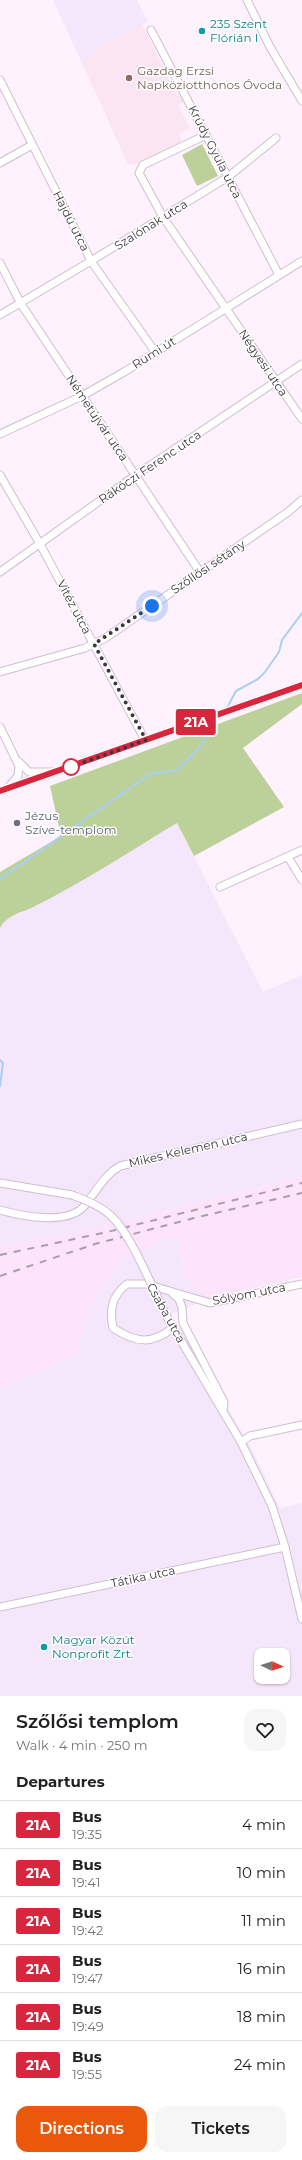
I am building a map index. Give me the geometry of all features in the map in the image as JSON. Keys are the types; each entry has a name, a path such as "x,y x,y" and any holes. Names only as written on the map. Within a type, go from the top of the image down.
{"street":[{"path":"247,0 270,47 302,101"},
{"name":"Krúdy Gyula utca","path":"151,30 279,275"},
{"name":"Hajdú utca","path":"0,80 92,261 156,353"},
{"name":"Négyesi utca","path":"206,135 140,168 139,173 164,217 302,419"},
{"name":"Szalónak utca","path":"0,315 21,304 228,177 276,138"},
{"path":"0,163 32,145"},
{"name":"Rumi út","path":"0,434 82,396 156,353 225,307 302,261"},
{"name":"Németújvár utca","path":"0,262 21,304 200,572"},
{"name":"Rákóczi Ferenc utca","path":"0,572 136,475 302,364"},
{"name":"Vitéz utca","path":"0,475 40,544 146,740"},
{"name":"Szőllősi sétány","path":"0,672 94,644 288,512 302,500"},
{"path":"0,791 302,685"},
{"path":"0,726 17,760 19,772 8,788"},
{"path":"17,760 29,772 56,772"},
{"path":"220,887 302,850"},
{"path":"288,857 302,880"},
{"name":"Mikes Kelemen utca","path":"0,1210 41,1217 70,1216 77,1214 84,1207 109,1174 120,1166 302,1124"},
{"name":"Csaba utca","path":"0,1183 72,1195 95,1205 110,1215 135,1252 167,1317 241,1442 272,1506 285,1547 302,1619"},
{"name":"Sólyom utca","path":"174,1327 154,1339 142,1341 128,1338 113,1328 113,1300 127,1284 146,1284 210,1303 302,1284"},
{"path":"172,1292 179,1299 183,1316"},
{"name":"Csaba utca","path":"196,1300 188,1305 183,1316 183,1323 224,1402 223,1410"},
{"path":"241,1442 250,1436 302,1425"},
{"name":"Tátika utca","path":"0,1607 285,1547"}],"shaded area":[{"path":"53,0 137,0 148,22 81,61"},
{"name":"Gazdag Erzsi Napköziotthonos Óvoda","path":"142,25 178,96 181,96 184,102 178,105 190,128 179,134 182,141 134,165 128,164 81,61"},
{"path":"177,823 263,992 302,975 302,1176 93,1228 0,1247 0,928 5,920 62,891"},
{"path":"302,1176 302,1277 210,1298 184,1279 177,1236 90,1308 76,1357 0,1388 0,1247 93,1228"},
{"path":"177,1236 184,1279 210,1298 171,1314 252,1449 280,1508 302,1503 302,1696 0,1696 0,1388 76,1357 90,1308 124,1257"}],"green space":[{"path":"202,144 218,176 197,186 182,155"},
{"path":"302,693 302,704 243,748 284,807 194,856 177,823 71,887 16,914 3,923 0,928 0,872 61,836 50,786"}],"waterway":[{"path":"226,710 236,691 258,679 265,672 279,652 282,640 302,613"},
{"path":"0,879 150,774 177,770 199,748 206,738 211,723 224,714"},
{"path":"0,1060 3,1063 0,1086"}],"railway":[{"path":"0,1255 107,1232 302,1183"},
{"path":"0,1276 95,1244 194,1218 302,1193"}],"bus line":[{"name":"21A","path":"0,791 302,685"}],"place":[{"name":"235 Szent Flórián I","path":"202,31"},
{"name":"Gazdag Erzsi Napköziotthonos Óvoda","path":"129,78"},
{"name":"Jézus Szíve-templom","path":"17,823"},
{"name":"Magyar Közút Nonprofit Zrt.","path":"44,1647"}],"route":[{"path":"71,767 146,740 94,644 104,639 152,606"}]}
